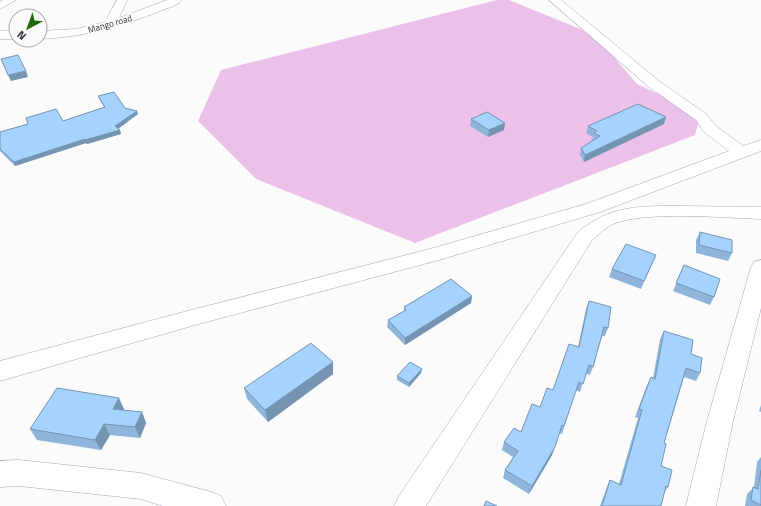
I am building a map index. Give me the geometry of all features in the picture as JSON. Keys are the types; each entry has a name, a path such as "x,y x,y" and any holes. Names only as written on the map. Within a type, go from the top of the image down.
{"street":[{"path":"0,6 11,0"},
{"path":"109,26 122,0"},
{"name":"Mango road","path":"48,35 69,34 109,26 177,0"},
{"path":"554,0 654,84 701,117 710,129 740,152"},
{"path":"0,371 195,317 432,255 599,214 740,152 761,145"},
{"path":"599,214 631,215 666,212 761,213"},
{"path":"409,506 599,214"},
{"path":"701,506 720,422 761,267"},
{"path":"0,474 18,473 140,486 211,506"}],"shaded area":[{"path":"497,0 509,0 595,35 637,84 667,98 699,120 695,135 415,243 256,179 198,121 221,70"}],"building":[{"path":"18,55 26,71 8,75 1,59"},
{"path":"114,92 125,108 137,111 115,126 120,130 85,139 14,162 0,149 0,132 28,124 26,118 56,109 63,121 105,107 98,96"},
{"path":"638,104 666,117 585,155 581,148 600,136 594,133 597,131 588,126"},
{"path":"487,112 505,123 489,130 471,119"},
{"path":"700,232 732,240 732,253 699,245"},
{"path":"626,244 656,255 644,281 612,269"},
{"path":"684,265 720,279 714,297 676,283"},
{"path":"451,279 472,296 405,338 388,320 406,310 404,307"},
{"path":"589,301 611,307 608,328 604,327 593,367 589,365 583,384 579,382 555,447 532,486 505,470 518,451 504,442 514,428 521,432 532,404 540,407 547,388 553,390 569,344 579,347"},
{"path":"664,331 693,340 691,354 702,358 700,373 686,368 664,443 666,444 661,466 672,470 668,487 666,486 661,506 602,506 610,480 621,485 642,410 639,409 651,377 655,379"},
{"path":"311,343 333,362 265,410 244,388"},
{"path":"410,362 422,369 409,383 397,376"},
{"path":"57,388 119,398 113,409 142,412 135,427 104,424 95,440 30,429"},
{"path":"761,470 761,505 751,500 753,487 758,489"},
{"path":"486,501 497,506 484,506"}]}
